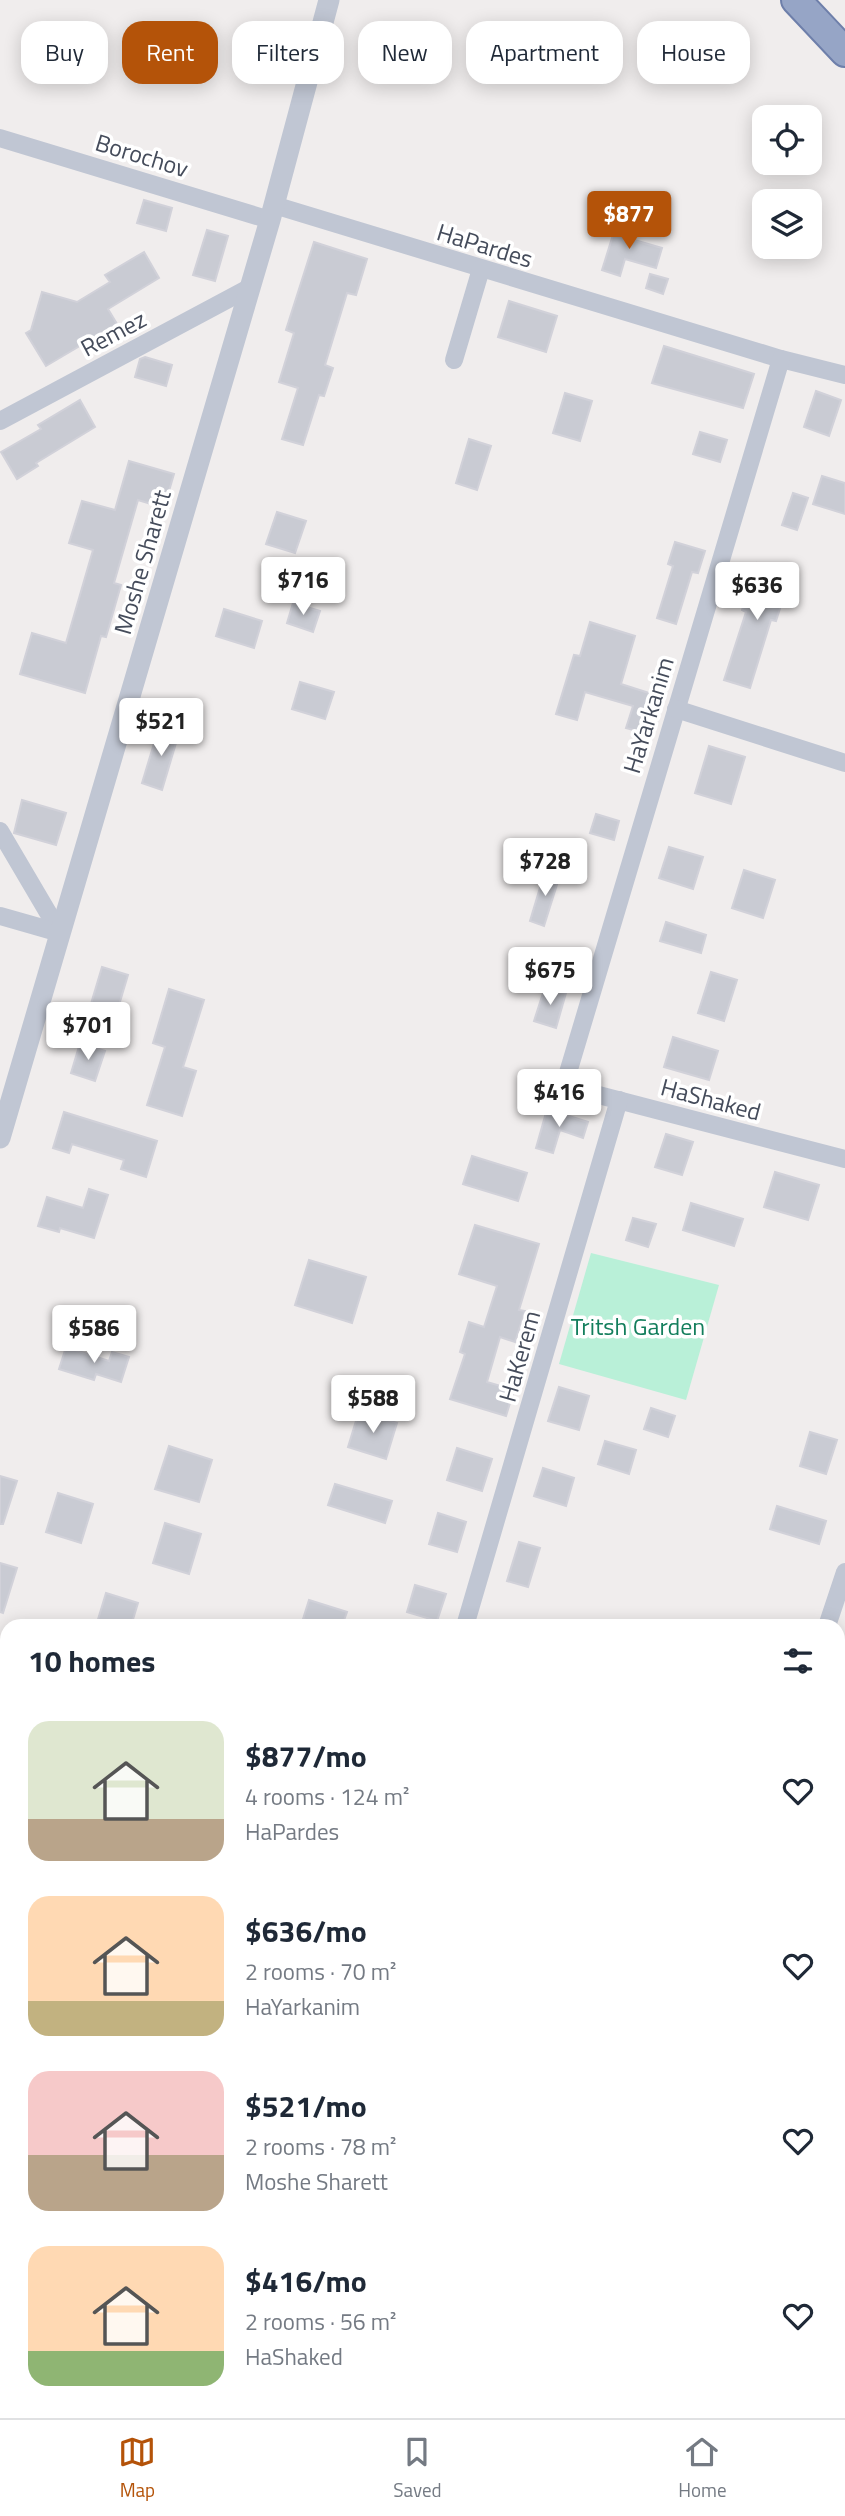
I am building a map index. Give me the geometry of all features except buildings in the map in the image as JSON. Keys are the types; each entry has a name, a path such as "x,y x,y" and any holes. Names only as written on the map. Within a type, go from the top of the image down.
{"highway":[{"path":"796,0 845,51"}],"street":[{"name":"Moshe Sharett","path":"0,1138 272,212 329,0"},
{"name":"Borochov","path":"0,138 272,212"},
{"name":"HaPardes","path":"272,212 481,269 781,359 845,375"},
{"path":"454,360 481,269"},
{"name":"Remez","path":"0,421 249,288"},
{"name":"HaYarkanim","path":"564,1086 781,359"},
{"path":"676,709 845,763"},
{"path":"0,831 60,933"},
{"path":"0,916 60,933"},
{"name":"HaShaked","path":"564,1086 845,1159"},
{"name":"HaKerem","path":"466,1619 618,1100"},
{"path":"829,1619 845,1572"}],"green space":[{"name":"Tritsh Garden","path":"591,1253 719,1285 686,1400 559,1364"}]}
